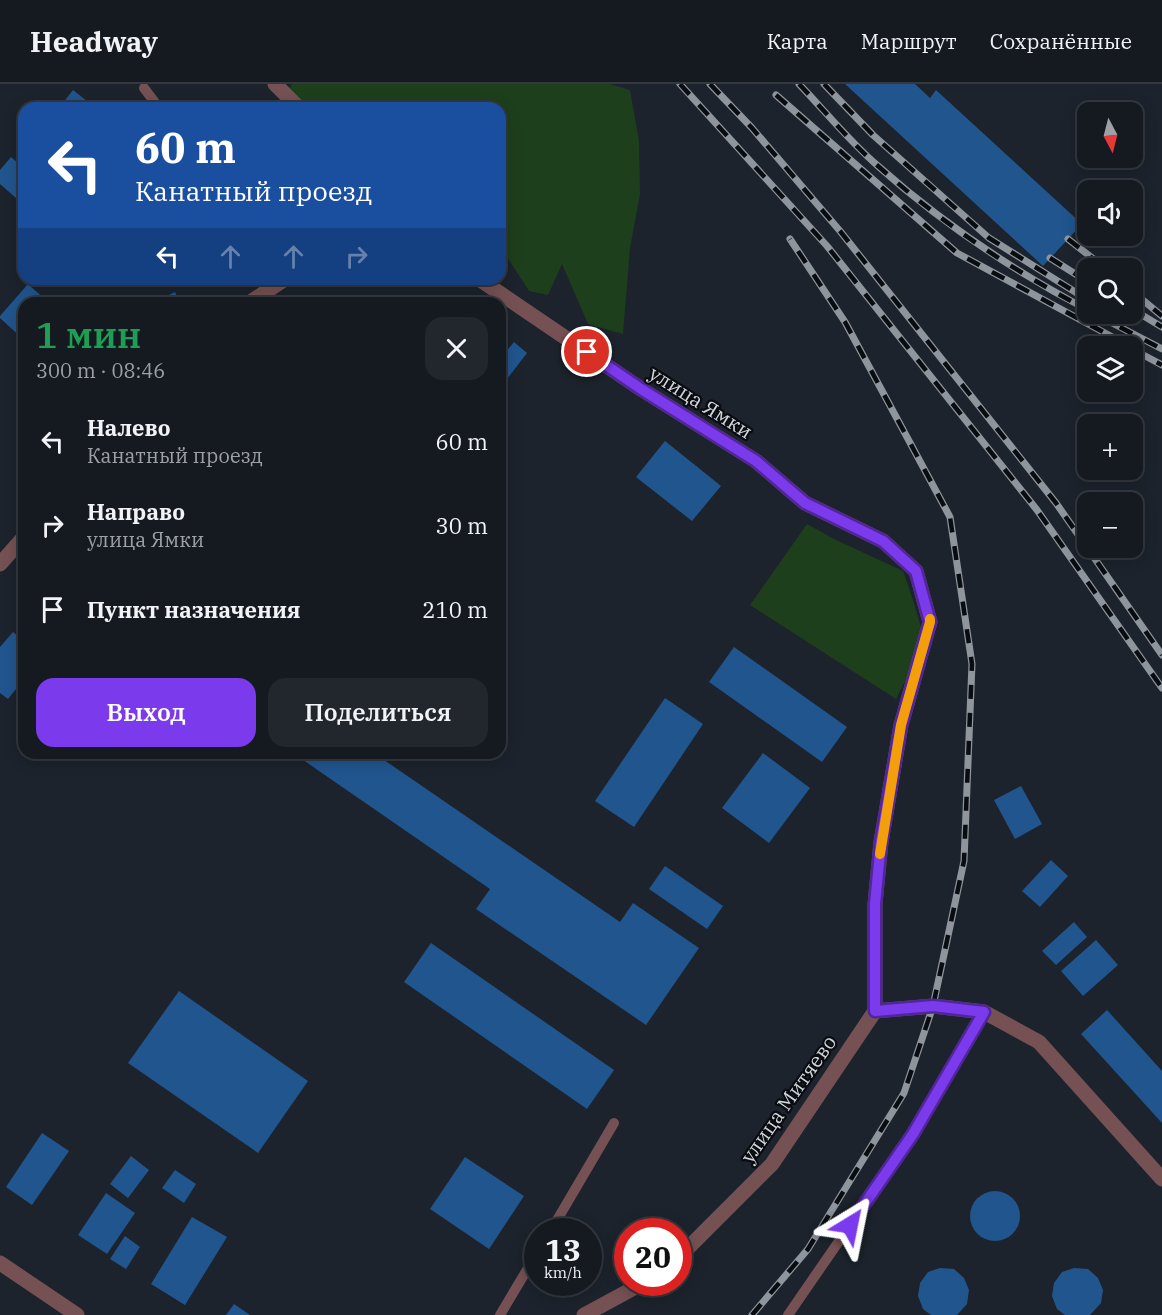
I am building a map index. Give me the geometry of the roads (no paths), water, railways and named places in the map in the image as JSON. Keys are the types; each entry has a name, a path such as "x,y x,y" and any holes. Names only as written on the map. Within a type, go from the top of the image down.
{"street":[{"path":"275,84 293,102"},
{"path":"258,297 276,285"},
{"name":"улица Ямки","path":"487,285 505,297"},
{"name":"улица Ямки","path":"506,298 641,389 756,461 805,503 883,541 916,571 930,622 901,725 881,842 875,904 875,1011"},
{"path":"0,564 18,544"},
{"path":"875,1011 933,1006 984,1012 1039,1042 1162,1179"},
{"name":"улица Митяево","path":"692,1244 772,1164 875,1011"},
{"path":"0,1263 77,1315"},
{"path":"584,1315 619,1296"}],"lane":[{"path":"144,88 154,102"},
{"path":"788,1315 913,1134 984,1012"},
{"path":"558,1218 614,1123"},
{"path":"500,1315 524,1275"}],"railway":[{"path":"680,84 827,246 1037,510 1162,688"},
{"path":"710,84 752,128 840,231 1056,503 1162,655"},
{"path":"799,84 867,156 927,207 1004,262 1077,304"},
{"path":"824,84 873,135 989,238 1077,293"},
{"path":"776,95 957,253 1111,336"},
{"path":"752,1315 808,1249 904,1093 933,1006 964,861 972,664 950,517 845,322 790,239"},
{"path":"1068,239 1092,258"},
{"path":"1050,258 1077,275"},
{"path":"1143,300 1162,316"},
{"path":"1143,316 1162,327"},
{"path":"1114,324 1162,349"},
{"path":"1143,355 1162,365"}]}
